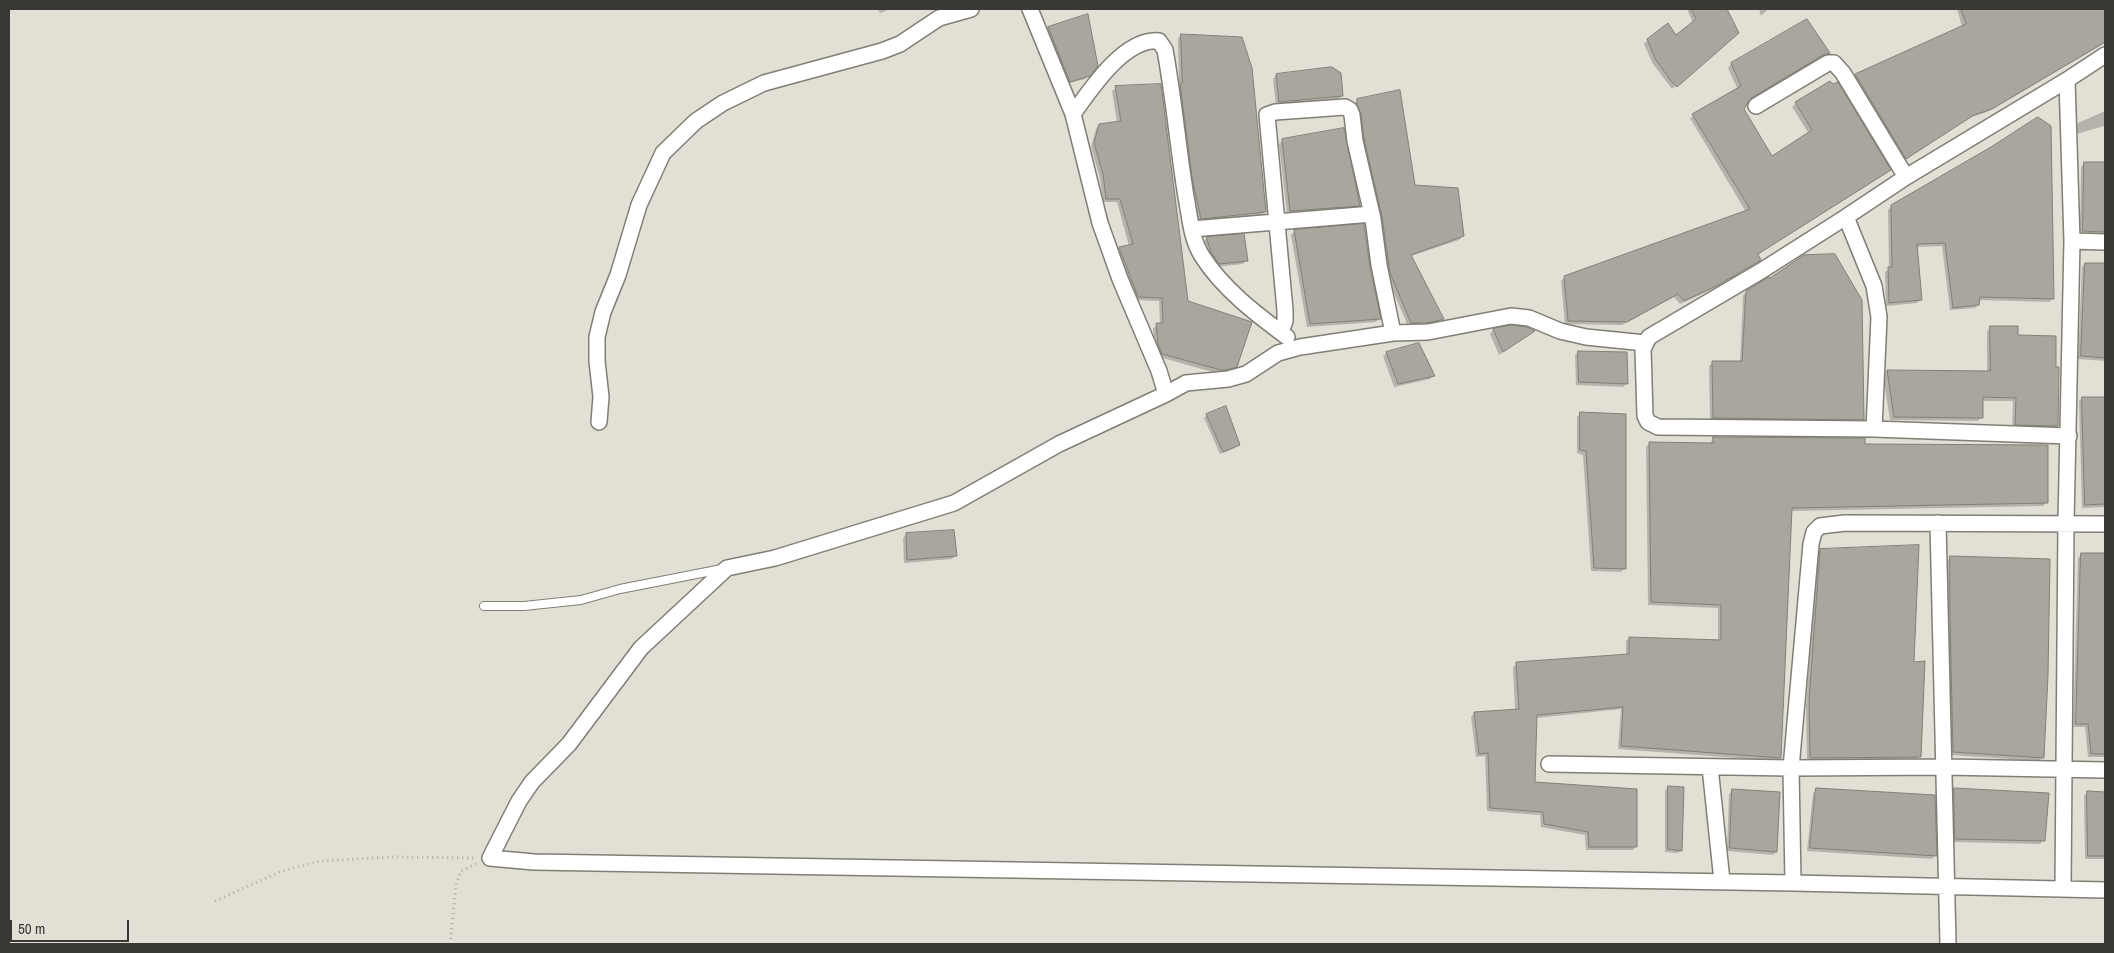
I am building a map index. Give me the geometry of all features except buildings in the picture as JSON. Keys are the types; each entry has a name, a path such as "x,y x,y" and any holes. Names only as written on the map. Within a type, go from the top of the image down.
{"street":[{"path":"599,422 601,397 597,361 597,337 603,312 618,275 639,205 663,153 696,121 723,103 764,84 882,51 900,44 939,18 971,9"},
{"path":"1030,9 1074,114 1100,223 1120,279 1159,371 1166,394"},
{"path":"1074,114 1097,80 1113,64 1142,43 1159,41 1165,50 1192,229 1201,255 1223,283 1266,322 1300,347"},
{"path":"2069,436 1874,429 1680,428 1650,425 1645,416 1645,343 1658,330 1753,276 1906,177 2105,55"},
{"path":"1756,106 1828,63 1834,63 1906,177"},
{"path":"2063,889 2066,524 2072,241 2067,80"},
{"path":"1281,332 1286,310 1267,115 1270,113 1337,107 1348,108 1352,115 1355,141 1372,214 1379,265 1393,333"},
{"path":"1192,229 1372,214"},
{"path":"1846,216 1874,286 1878,317 1874,429"},
{"path":"2072,241 2105,242"},
{"path":"1645,343 1586,337 1560,331 1520,316 1511,316 1428,332 1393,333 1300,347 1278,353 1246,374 1228,379 1186,383 1058,444 954,503 775,558 727,568 641,648 569,744 532,782 519,801 490,858 534,862 1722,881 2105,890"},
{"path":"1938,523 1948,944"},
{"path":"1793,883 1791,768 1811,544 1814,532 1820,526 1828,524 2105,524"},
{"path":"1549,764 2105,770"},
{"path":"1710,766 1722,881"}],"lane":[{"path":"484,606 524,606 581,600 620,589 727,568"}],"path":[{"path":"215,901 282,872 321,861 392,857 490,858"},
{"path":"450,944 456,885 461,871 490,858"}]}
